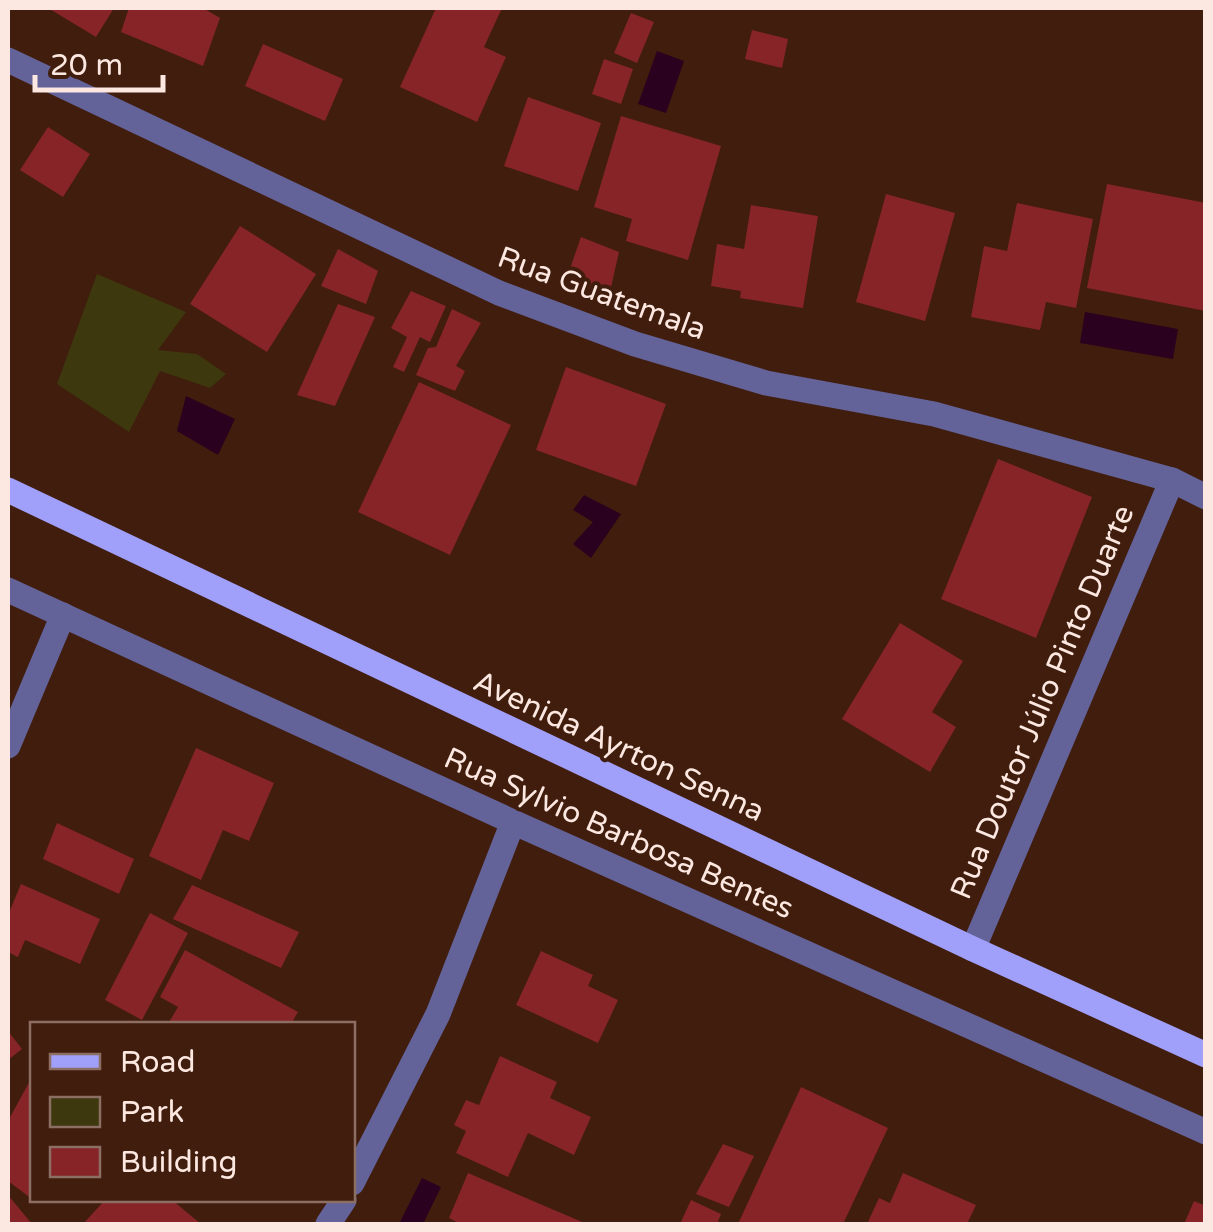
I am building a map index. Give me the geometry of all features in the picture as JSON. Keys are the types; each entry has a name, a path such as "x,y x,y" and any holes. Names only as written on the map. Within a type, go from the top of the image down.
{"main road":[{"name":"Avenida Ayrton Senna","path":"8,490 973,949 1206,1055"}],"street":[{"name":"Rua Guatemala","path":"8,60 499,294 635,344 766,383 934,414 1172,480 1206,496"},
{"name":"Rua Doutor Júlio Pinto Duarte","path":"973,949 1172,480"},
{"name":"Rua Sylvio Barbosa Bentes","path":"8,590 1206,1132"},
{"path":"8,746 63,615"},
{"path":"355,1177 438,1014 514,822"},
{"path":"328,1224 343,1202"}],"green space":[{"path":"97,274 186,312 158,350 197,354 226,374 210,388 160,371 129,432 57,384"}],"shaded area":[{"path":"657,51 684,61 666,113 638,104"},
{"path":"1085,312 1178,329 1173,359 1080,343"},
{"path":"186,396 235,419 218,455 177,431"},
{"path":"584,495 621,514 591,558 573,544 593,522 573,510"},
{"path":"422,1178 441,1187 423,1224 399,1224"}],"building":[{"path":"48,8 114,8 96,37"},
{"path":"129,8 203,8 220,18 203,66 121,32"},
{"path":"436,8 502,8 484,47 506,57 477,122 400,87"},
{"path":"631,13 654,22 637,63 614,53"},
{"path":"752,30 788,39 782,68 745,59"},
{"path":"263,44 343,79 325,121 245,86"},
{"path":"604,59 633,69 621,104 592,94"},
{"path":"528,97 601,123 578,191 504,166"},
{"path":"621,116 721,146 688,260 626,241 632,219 594,207"},
{"path":"48,127 90,154 63,197 20,170"},
{"path":"1107,184 1206,203 1206,311 1087,288"},
{"path":"886,194 955,213 925,321 856,302"},
{"path":"1017,203 1093,219 1076,308 1046,302 1040,330 971,317 984,246 1007,251"},
{"path":"751,205 818,216 803,308 740,298 741,291 711,286 717,244 744,249"},
{"path":"240,226 316,274 267,352 190,304"},
{"path":"581,237 619,252 609,296 565,283"},
{"path":"338,249 378,271 366,304 321,286"},
{"path":"411,291 446,306 430,342 420,337 404,372 393,367 407,337 391,328"},
{"path":"338,304 375,317 335,406 297,395"},
{"path":"452,309 481,323 456,366 465,371 455,391 416,375 428,348 436,347"},
{"path":"566,367 666,404 636,486 536,450"},
{"path":"419,382 511,425 450,555 358,512"},
{"path":"998,459 1092,497 1036,638 941,599"},
{"path":"900,623 963,661 932,712 956,727 930,772 842,719"},
{"path":"196,748 274,783 249,841 223,830 201,880 149,856"},
{"path":"57,823 134,859 119,894 43,859"},
{"path":"21,884 100,919 80,964 25,940 18,957 8,952 8,915"},
{"path":"192,885 299,932 281,968 173,919"},
{"path":"150,913 188,933 142,1020 105,1000"},
{"path":"185,950 298,1012 292,1022 169,1022 178,1007 160,997"},
{"path":"541,951 593,975 588,986 618,1000 598,1043 516,1005"},
{"path":"8,1031 22,1049 8,1060"},
{"path":"500,1056 557,1082 550,1098 591,1117 574,1155 528,1133 508,1177 456,1153 466,1131 454,1125 466,1100 479,1105"},
{"path":"30,1081 30,1198 8,1181 8,1121"},
{"path":"801,1087 888,1128 843,1224 738,1224"},
{"path":"723,1144 754,1156 729,1207 696,1194"},
{"path":"468,1173 587,1224 460,1224 449,1218"},
{"path":"903,1173 976,1205 967,1224 867,1224 879,1198 890,1203"},
{"path":"8,1195 32,1224 8,1224"},
{"path":"691,1200 721,1214 717,1224 680,1224"},
{"path":"1194,1201 1206,1206 1206,1224 1184,1224"},
{"path":"103,1202 174,1202 201,1224 83,1224"}]}
